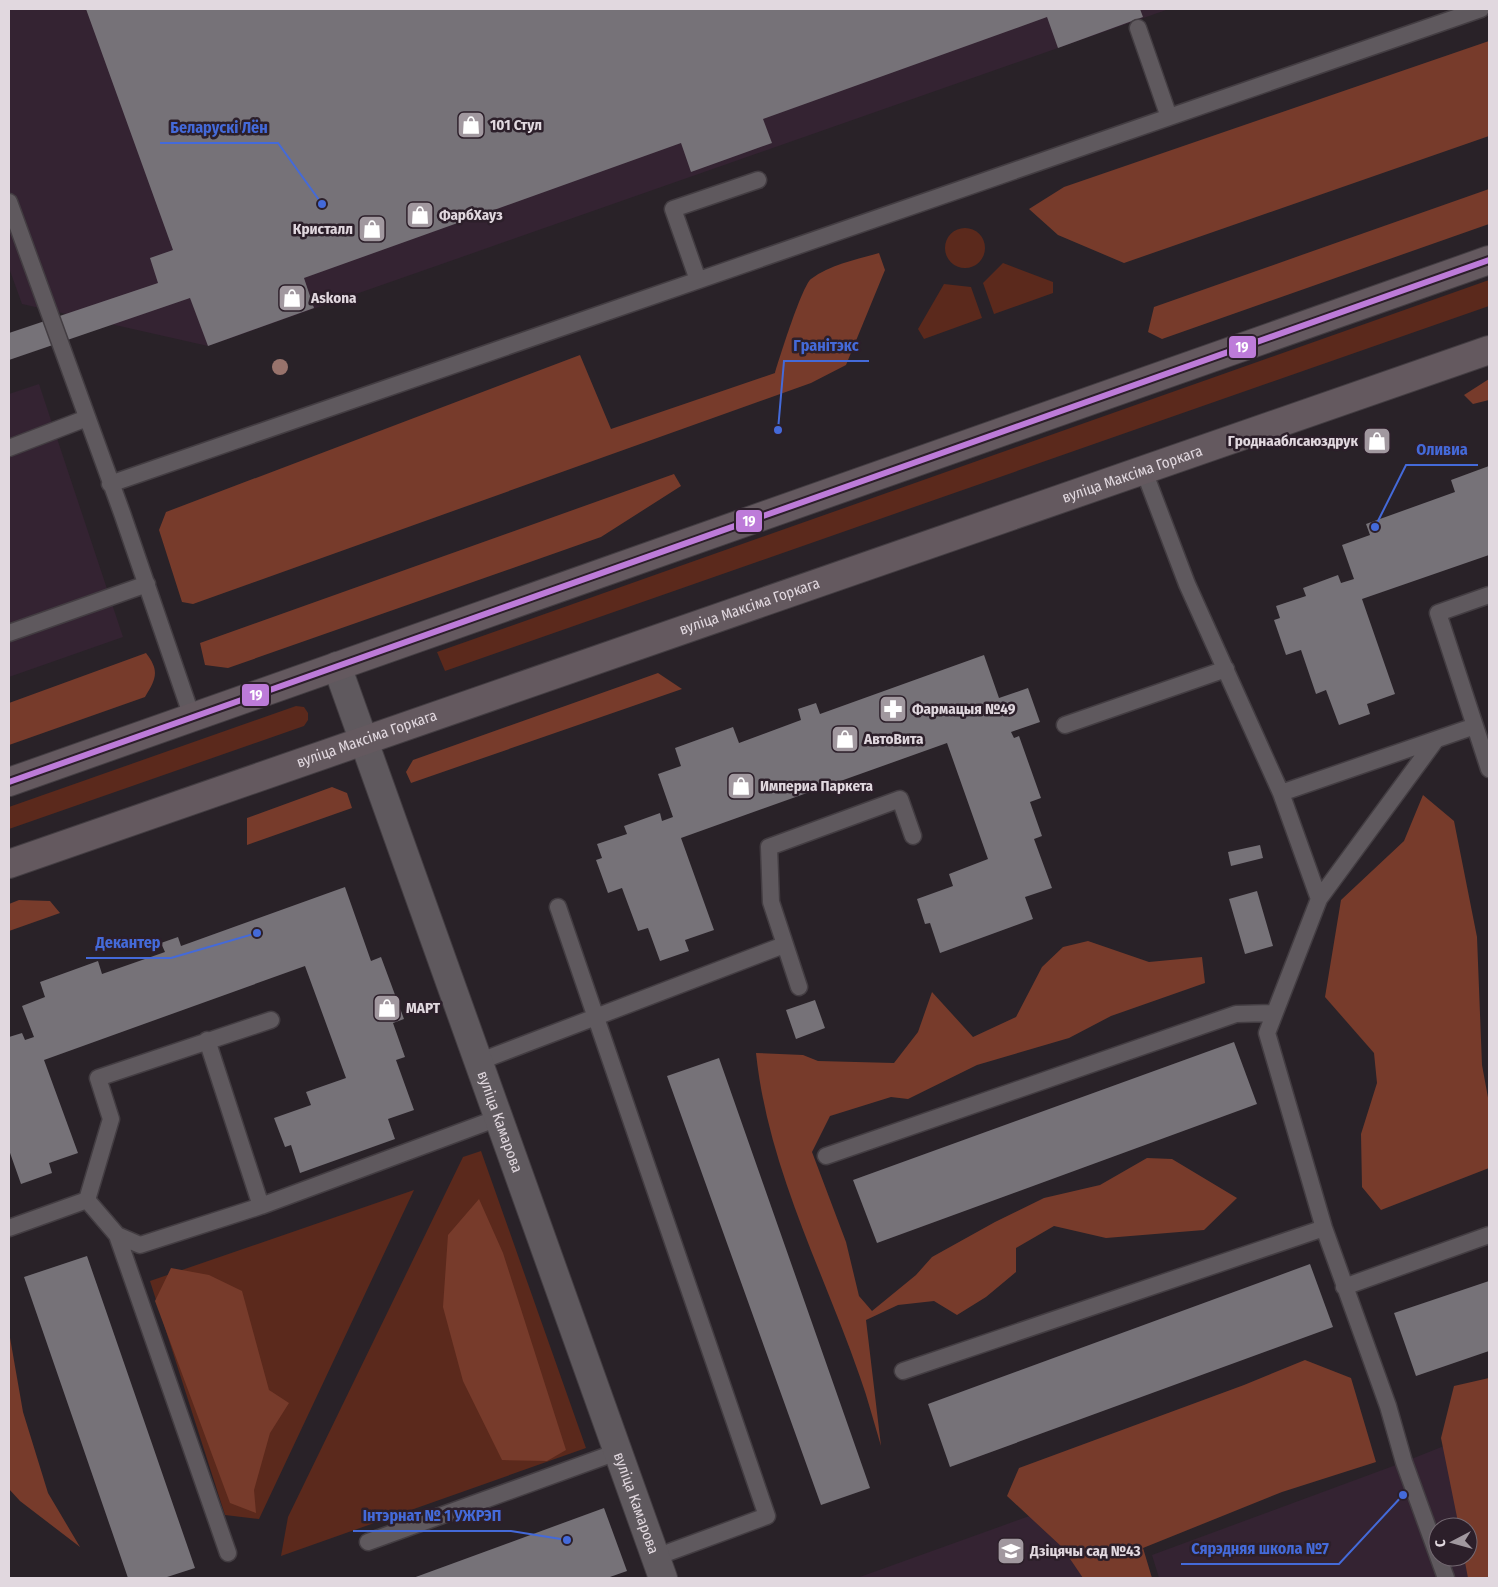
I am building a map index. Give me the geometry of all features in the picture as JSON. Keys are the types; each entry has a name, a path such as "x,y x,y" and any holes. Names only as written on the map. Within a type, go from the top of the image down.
{"main road":[{"path":"9,782 1489,260"},
{"name":"вуліца Максіма Горкага","path":"9,864 363,739 1144,471 1489,350"}],"street":[{"name":"вуліца Камарова","path":"337,666 659,1568"}],"lane":[{"path":"110,484 1481,9"},
{"path":"1138,28 1169,117"},
{"path":"698,280 673,209 758,180"},
{"path":"9,202 147,584 192,717"},
{"path":"9,448 87,418"},
{"path":"1144,471 1181,569 1281,793 1319,899"},
{"path":"9,633 147,584"},
{"path":"1489,595 1438,613 1489,769"},
{"path":"1066,724 1226,669"},
{"path":"1281,793 1435,742 1475,726"},
{"path":"1435,742 1319,899 1273,1013 1267,1033 1324,1228 1388,1406 1404,1462 1446,1578"},
{"path":"799,987 771,902 769,847 900,799 913,836"},
{"path":"558,907 767,1516 659,1568"},
{"path":"478,1062 784,945"},
{"path":"826,1156 1236,1014 1273,1013"},
{"path":"87,1200 110,1119 98,1078 271,1020"},
{"path":"207,1040 261,1206"},
{"path":"117,1236 140,1245 261,1206 498,1118"},
{"path":"9,1228 87,1200"},
{"path":"87,1200 117,1236 228,1553"},
{"path":"903,1371 1324,1228"},
{"path":"1344,1287 1489,1235"},
{"path":"368,1542 617,1452"}],"shaded area":[{"path":"9,9 1169,9 208,346 22,304 9,268"},
{"path":"1489,41 1489,136 1124,263 1058,235 1029,209 1064,187"},
{"path":"1489,189 1489,224 1162,339 1148,332 1154,307"},
{"path":"969,228 976,231 982,237 985,248 984,256 976,265 969,268 961,268 954,265 946,256 945,244 948,237 957,229"},
{"path":"879,253 885,270 846,365 811,383 193,604 182,602 159,530 166,512 580,355 611,429 775,373 797,308 811,279 835,266"},
{"path":"1003,263 1053,282 1053,293 994,314 983,283"},
{"path":"1489,280 1489,306 445,671 437,652"},
{"path":"944,284 971,287 982,318 924,339 918,329"},
{"path":"1489,379 1489,400 1473,404 1464,395"},
{"path":"39,384 123,637 9,677 9,394"},
{"path":"674,474 681,486 601,537 228,668 205,665 200,643"},
{"path":"146,653 153,665 155,675 145,697 9,745 9,703"},
{"path":"658,673 682,689 411,783 406,772 413,760"},
{"path":"296,706 304,707 308,713 308,720 304,726 9,829 9,807"},
{"path":"332,787 347,793 352,808 247,845 247,818"},
{"path":"1423,795 1454,821 1477,937 1482,1065 1489,1103 1489,1168 1381,1210 1362,1187 1361,1134 1377,1083 1374,1053 1325,997 1341,900 1404,841"},
{"path":"19,900 50,901 60,913 9,931 9,904"},
{"path":"1088,941 1149,962 1202,957 1205,983 1111,1016 1069,1038 977,1065 908,1099 891,1097 830,1116 812,1152 846,1242 859,1296 872,1311 916,1275 932,1257 995,1222 1044,1198 1100,1185 1147,1158 1172,1159 1237,1198 1204,1230 1106,1238 1054,1226 1016,1248 1016,1272 986,1297 957,1315 934,1301 898,1305 866,1320 881,1446 860,1377 784,1178 762,1096 756,1053 803,1055 818,1061 894,1063 918,1032 932,992 973,1037 1016,1017 1042,967 1063,947"},
{"path":"481,1151 586,1448 281,1556 288,1517 463,1157"},
{"path":"414,1190 259,1519 225,1515 150,1281"},
{"path":"479,1199 503,1253 566,1450 547,1461 502,1460 463,1381 443,1307 448,1235"},
{"path":"171,1268 209,1275 242,1291 269,1390 289,1403 270,1433 254,1490 256,1513 230,1503 155,1301"},
{"path":"9,1332 23,1412 48,1493 80,1547 20,1501 9,1489"},
{"path":"1305,1360 1351,1378 1376,1462 1282,1492 1143,1548 1152,1578 1083,1578 1062,1547 1007,1496 1019,1468 1244,1385"},
{"path":"1489,1378 1489,1578 1468,1578 1466,1567 1478,1567 1478,1517 1457,1517 1441,1438 1454,1386"},
{"path":"1489,1428 1489,1578 1159,1578 1152,1555 1404,1462"},
{"name":"Дзіцячы сад №43","path":"1035,1514 1098,1578 857,1578"}],"building":[{"path":"86,9 1140,9 1143,17 1058,48 1047,17 763,119 772,143 691,172 681,143 304,278 314,308 208,346 190,298 9,360 9,333 158,283 150,258 173,250"},
{"path":"1489,466 1489,555 1362,599 1395,694 1367,704 1370,714 1339,725 1326,690 1316,694 1301,650 1286,655 1274,620 1280,618 1276,606 1306,596 1303,588 1338,575 1341,583 1354,579 1342,545 1370,535 1366,524 1455,492 1451,480"},
{"path":"984,655 999,698 1028,688 1040,722 1011,732 1014,738 1019,736 1041,798 1030,802 1042,836 1034,839 1052,888 1025,897 1033,919 940,953 930,923 925,924 917,899 953,886 949,874 988,859 947,743 681,838 714,930 685,940 689,951 660,961 648,928 638,931 622,888 608,893 596,860 602,858 597,844 627,834 624,826 660,813 662,821 673,817 658,774 681,766 675,748 733,727 739,743 801,720 798,709 816,703 820,714"},
{"path":"1260,845 1263,858 1231,866 1228,852"},
{"path":"345,887 371,961 381,957 404,1019 393,1023 405,1057 396,1060 414,1110 388,1119 395,1139 300,1173 291,1145 285,1147 274,1118 311,1105 306,1092 346,1078 305,966 44,1060 78,1153 49,1163 52,1173 21,1184 9,1150 9,1037 22,1033 25,1040 34,1037 22,1006 45,997 40,982 98,961 102,974 165,952 161,943 178,937 181,946"},
{"path":"1257,891 1273,946 1245,954 1229,899"},
{"path":"815,1000 825,1028 796,1039 786,1010"},
{"path":"1234,1042 1257,1104 877,1243 853,1180"},
{"path":"719,1058 870,1488 821,1505 667,1076"},
{"path":"87,1256 195,1568 164,1578 128,1578 24,1277"},
{"path":"1310,1264 1333,1327 950,1467 928,1404"},
{"path":"1489,1281 1489,1351 1416,1376 1394,1313"},
{"path":"604,1508 627,1571 607,1578 413,1578"}],"transit line":[{"name":"19","path":"9,782 1489,260"}],"place":[{"name":"101 Стул","path":"471,125"},
{"name":"Беларускі Лён","path":"322,204"},
{"name":"ФарбХауз","path":"420,215"},
{"name":"Кристалл","path":"372,229"},
{"name":"Askona","path":"292,298"},
{"name":"Гранітэкс","path":"778,430"},
{"name":"Гроднааблсаюздрук","path":"1377,441"},
{"name":"Оливиа","path":"1375,527"},
{"name":"Фармацыя №49","path":"893,709"},
{"name":"АвтоВита","path":"845,739"},
{"name":"Империа Паркета","path":"741,786"},
{"name":"Декантер","path":"257,933"},
{"name":"МАРТ","path":"387,1008"},
{"name":"Сярэдняя школа №7","path":"1403,1495"},
{"name":"Інтэрнат № 1 УЖРЭП","path":"567,1540"},
{"name":"Дзіцячы сад №43","path":"1011,1551"}]}
